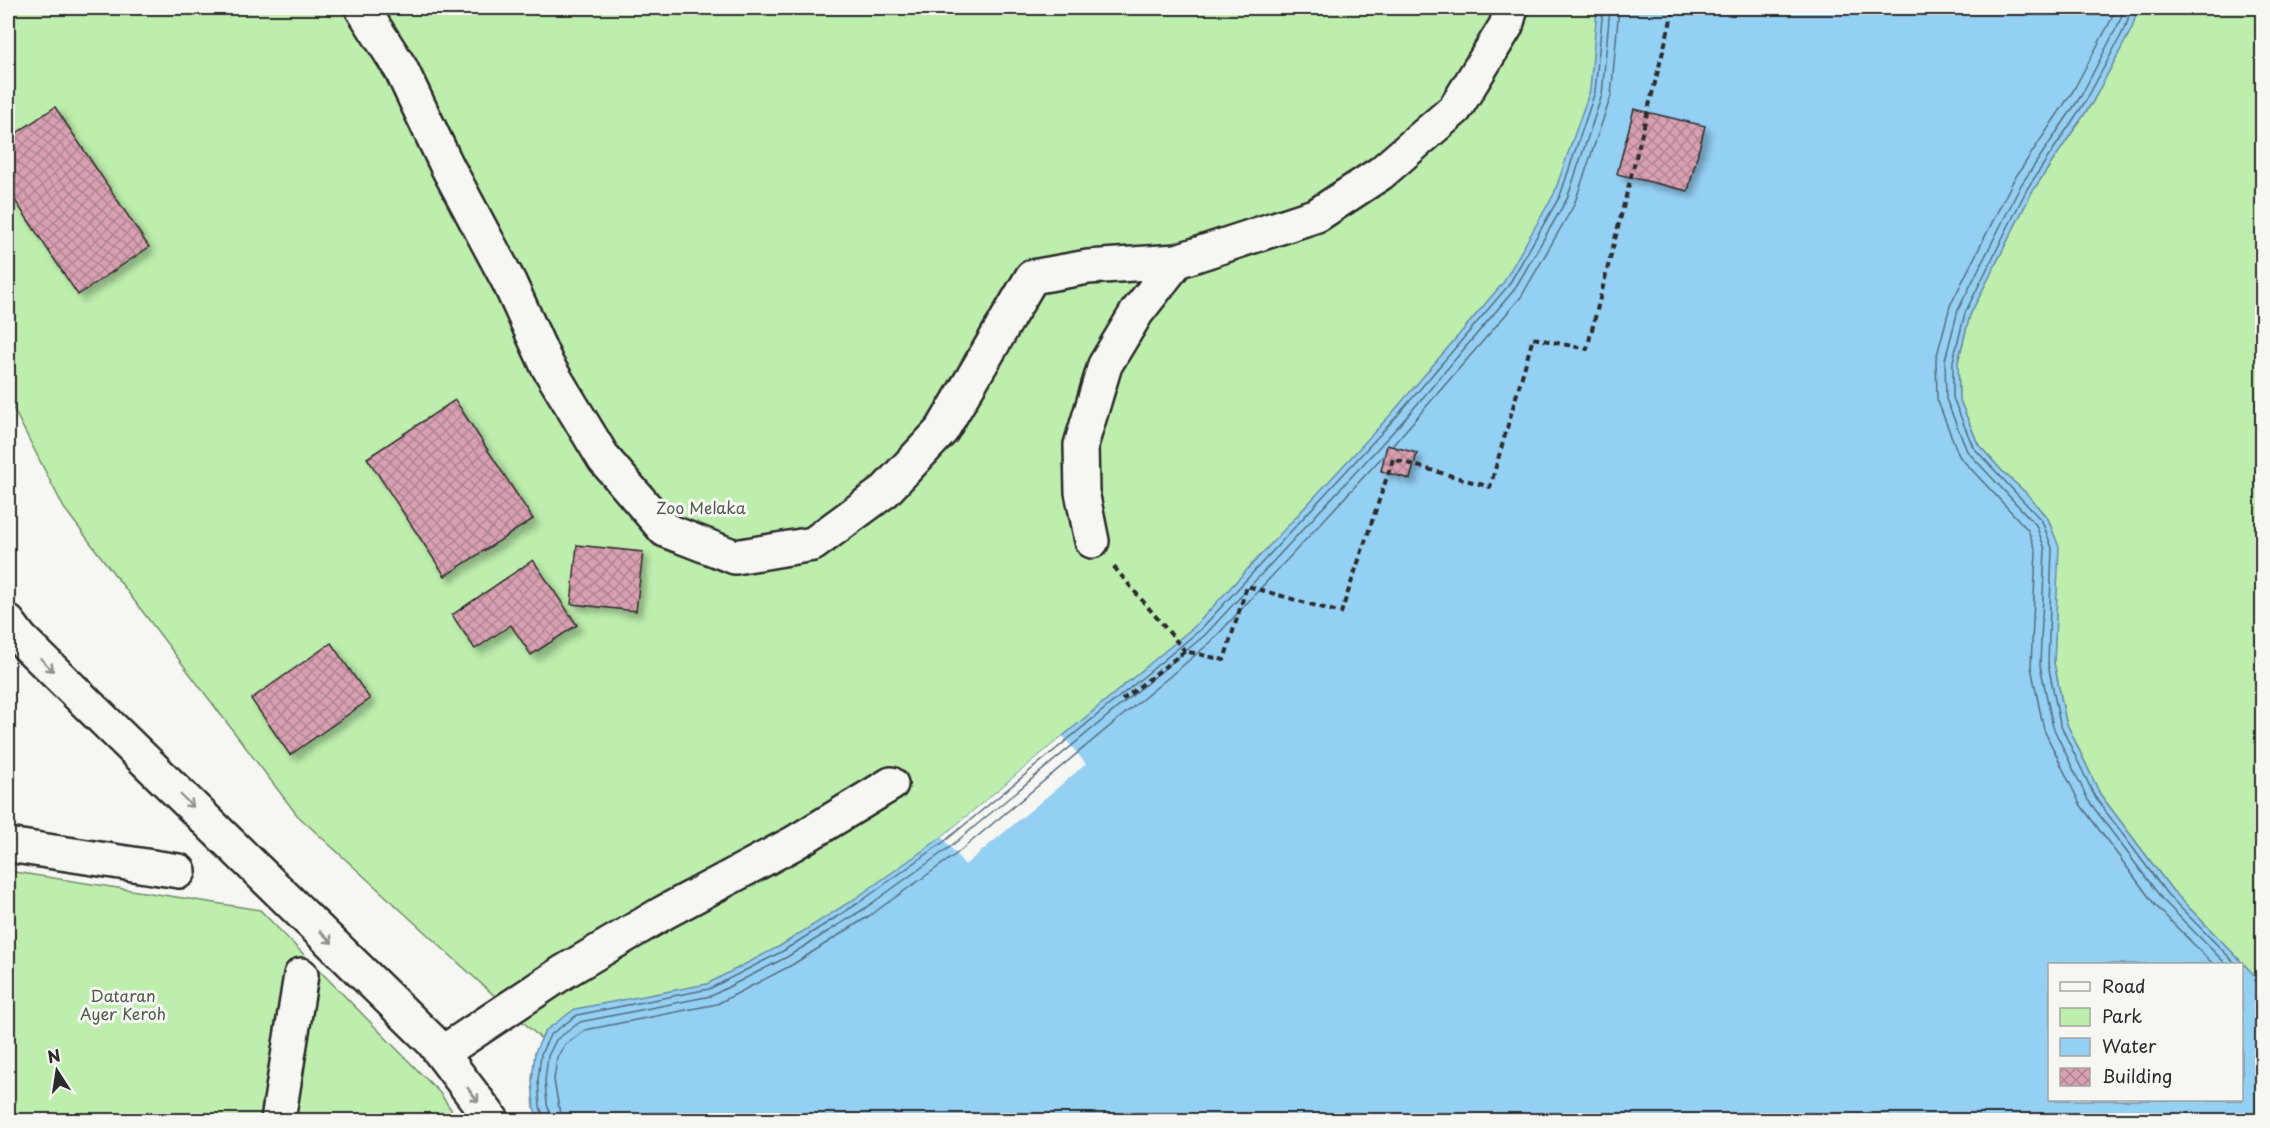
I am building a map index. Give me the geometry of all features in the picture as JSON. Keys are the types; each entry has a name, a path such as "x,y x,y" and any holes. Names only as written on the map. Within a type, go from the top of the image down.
{"street":[{"path":"362,8 401,69 447,166 509,282 547,365 604,459 665,531 735,557 813,544 885,491 942,430 1032,277 1088,267 1177,261 1317,215 1381,173 1455,109 1506,26 1511,8"},
{"path":"1092,541 1082,492 1082,445 1105,364 1137,312 1177,261"},
{"path":"8,622 20,638 432,1041 492,1120"},
{"path":"442,1053 562,973 663,913 794,843 891,784"},
{"path":"8,845 180,871"},
{"path":"278,1120 301,975"}],"path":[{"path":"1092,541 1185,651 1224,660 1247,586 1341,613 1393,459 1490,487 1533,338 1587,349 1674,8"},
{"path":"1122,700 1185,651"}],"green space":[{"name":"Zoo Melaka","path":"8,8 1753,8 1664,464 630,1120 297,815 64,508 8,398"},
{"path":"2138,8 2262,8 2262,983 2172,890 2100,794 2066,722 2054,663 2058,547 2048,519 1978,444 1959,398 1958,362 1970,315 2032,192 2092,103 2132,28"},
{"name":"Dataran Ayer Keroh","path":"8,871 260,910 440,1093 458,1120 8,1120"}],"water":[{"path":"1597,8 2138,8 2132,28 2092,103 2032,192 1970,315 1958,361 1959,398 1978,444 2048,519 2059,547 2054,663 2066,722 2100,794 2172,890 2243,963 2048,963 2048,1101 2243,1101 2243,963 2262,983 2262,1120 539,1120 534,1108 532,1080 535,1052 545,1031 575,1009 707,984 780,946 856,898 942,837 1195,626 1393,412 1503,283 1554,194 1590,90"}],"pier":[{"path":"1063,736 1086,764 965,865 942,837"}],"building":[{"path":"55,107 149,247 78,295 8,190 8,139"},
{"path":"1634,109 1705,126 1688,191 1617,174"},
{"path":"455,400 533,519 445,576 367,458"},
{"path":"1387,445 1417,453 1410,479 1381,471"},
{"path":"577,545 643,552 636,611 571,604"},
{"path":"533,560 577,625 531,655 511,625 475,649 452,615"},
{"path":"331,643 370,699 290,755 251,699"}]}
